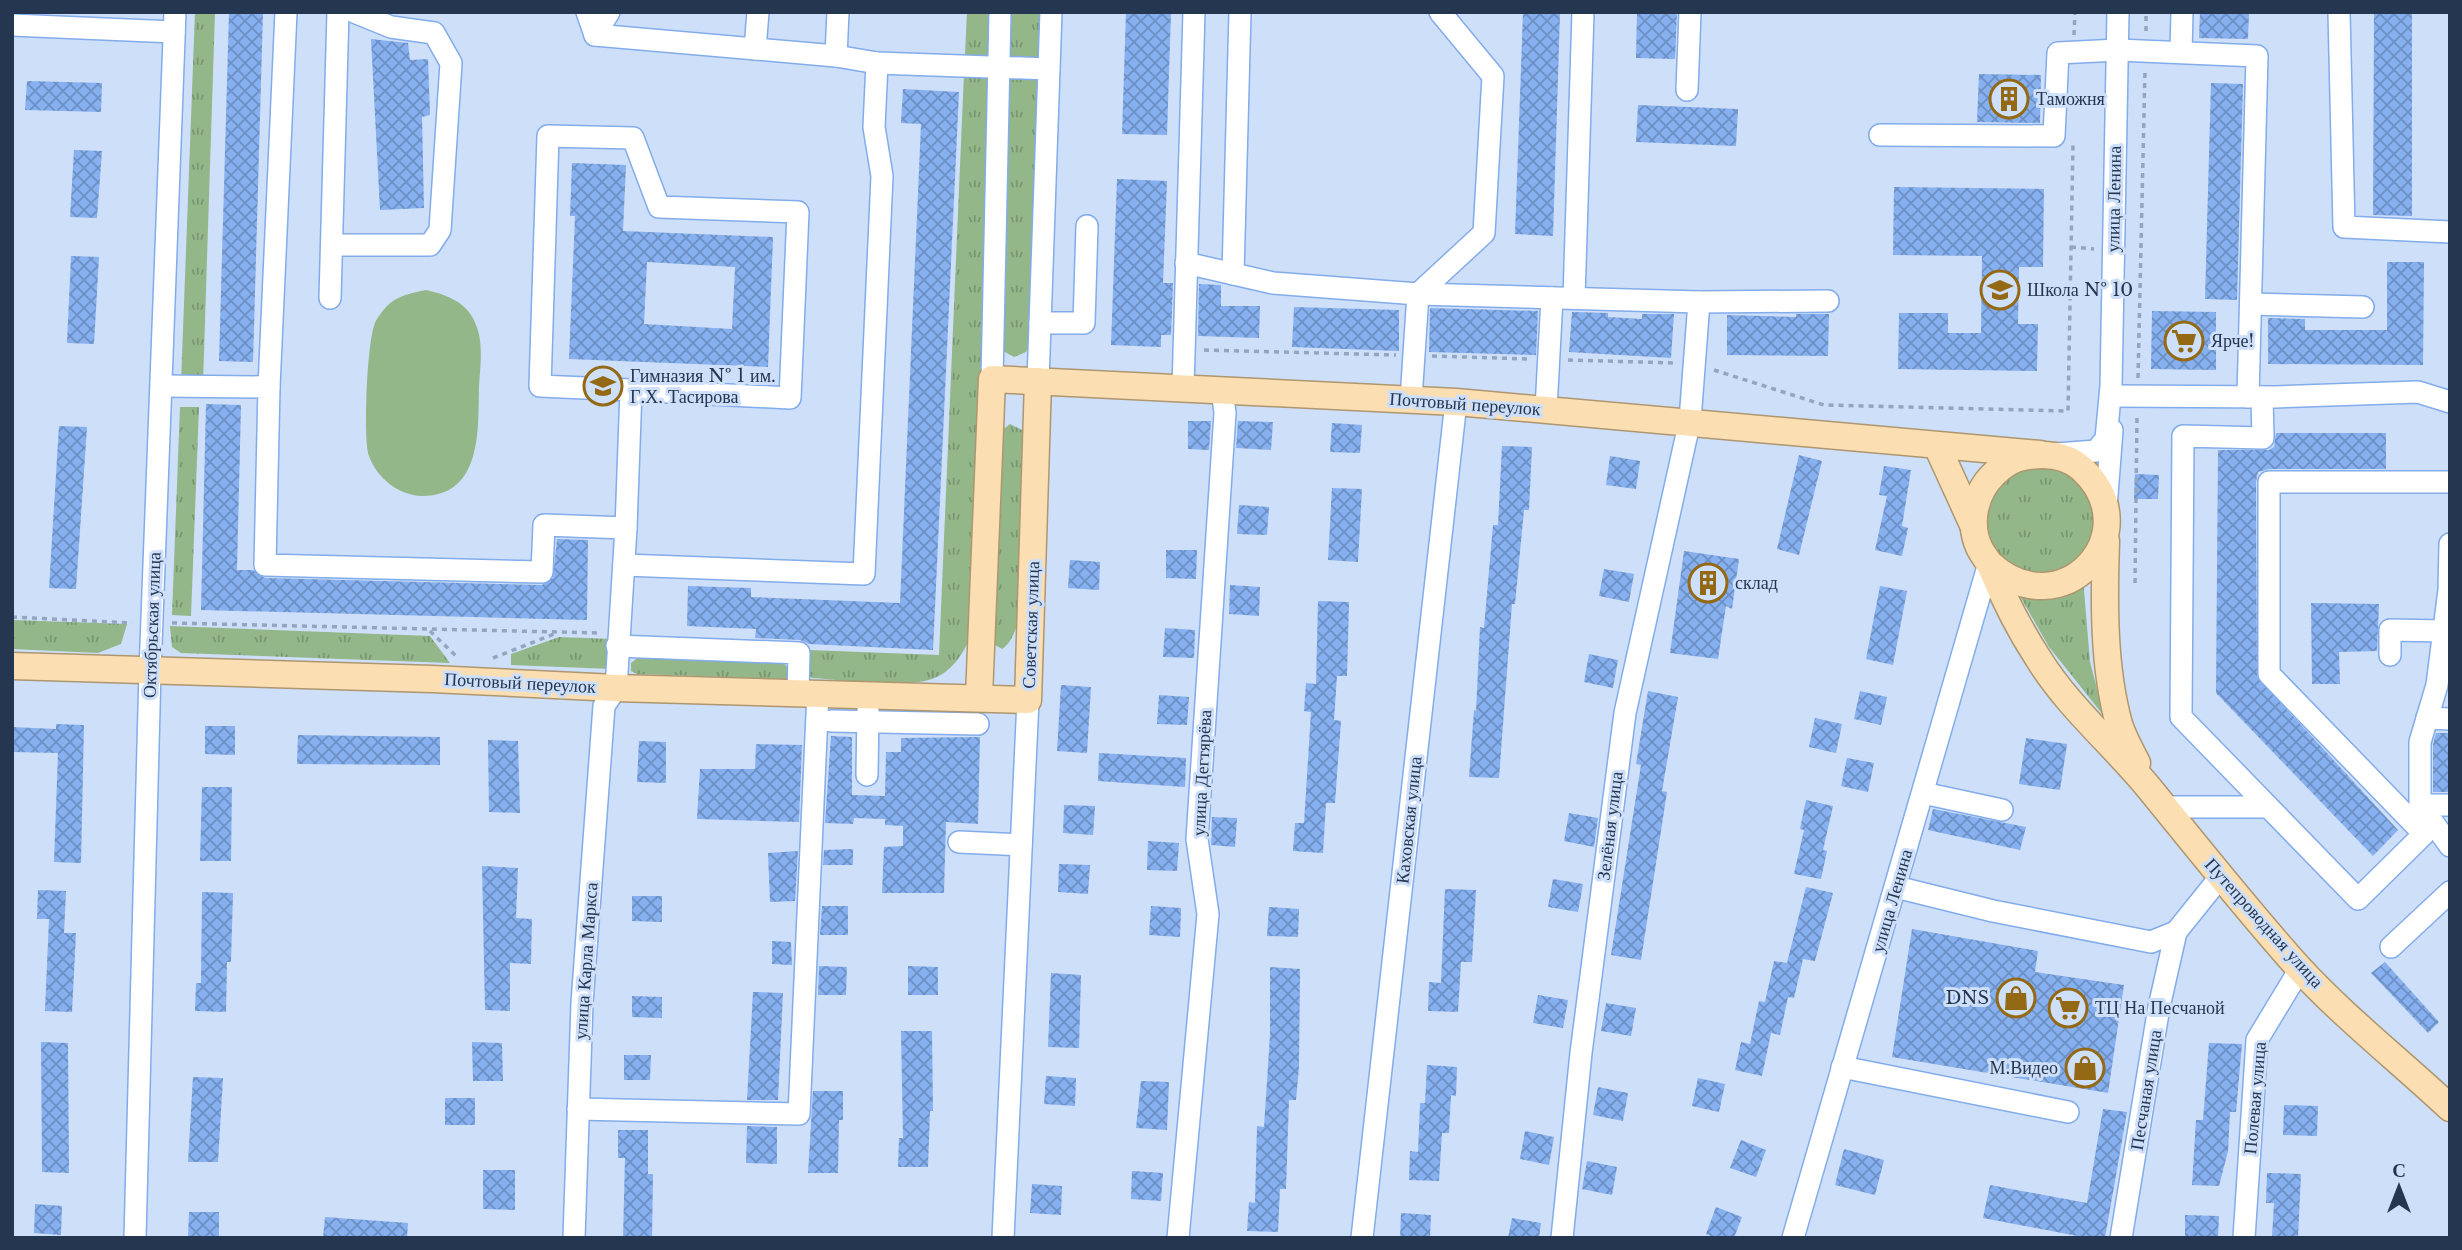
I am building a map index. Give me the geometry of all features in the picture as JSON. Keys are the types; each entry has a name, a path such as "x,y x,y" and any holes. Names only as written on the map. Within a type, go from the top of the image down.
{"main road":[{"name":"Почтовый переулок","path":"992,379 1456,402 1690,420 2040,454"},
{"path":"979,697 992,379"},
{"name":"Советская улица","path":"1028,699 1038,381"},
{"path":"1937,446 2004,601 2039,661 2080,713 2156,797"},
{"path":"1974,527 1975,508 1989,479 2018,458 2040,454 2062,458 2079,466 2097,484 2106,521 2093,562 2077,577 2063,584 2046,587 2016,583 1989,563"},
{"name":"улица Ленина","path":"2106,521 2104,597 2113,688 2120,725 2156,797"},
{"name":"Почтовый переулок","path":"12,666 432,679 616,688 1028,699"},
{"name":"Путепроводная улица","path":"2156,797 2301,969 2450,1108"}],"street":[{"path":"286,12 269,387 265,565 542,572 544,525 625,528"},
{"path":"331,298 338,12"},
{"path":"332,245 430,245 440,230 451,63 434,33 391,27 354,12"},
{"path":"587,12 595,35"},
{"path":"595,35 609,12"},
{"path":"755,49 758,12"},
{"path":"836,56 838,12"},
{"path":"992,379 1000,12"},
{"name":"Советская улица","path":"1038,381 1051,12"},
{"path":"1183,388 1194,12"},
{"path":"1233,274 1240,12"},
{"path":"1411,399 1418,294 1484,233 1493,76 1440,12"},
{"path":"1574,298 1583,12"},
{"path":"1687,90 1690,12"},
{"name":"улица Ленина","path":"2106,521 2112,391 2118,12"},
{"path":"2181,52 2182,12"},
{"path":"2339,12 2344,227 2450,232"},
{"path":"12,25 174,22"},
{"name":"Октябрьская улица","path":"135,1238 150,671 174,22"},
{"path":"595,35 836,56 877,63 1049,69"},
{"path":"1880,135 2054,136 2058,53 2118,50 2257,56 2251,304 2255,397 2263,438 2183,436 2180,717 2358,899 2424,834 2269,674 2269,482 2450,482"},
{"path":"624,565 864,574 882,176 874,127 877,63"},
{"path":"548,136 633,138 659,207 798,212 790,398 631,390 540,386 548,136"},
{"path":"1040,323 1084,323 1087,226"},
{"path":"1186,263 1273,283 1418,294 1699,302 1828,301"},
{"path":"1546,409 1552,298"},
{"name":"Зелёная улица","path":"1562,1238 1581,1053 1625,713 1690,420 1699,302"},
{"path":"2251,304 2363,306"},
{"path":"162,386 269,387"},
{"path":"616,688 631,390"},
{"name":"улица Дегтярёва","path":"1178,1238 1209,914 1197,839 1225,413 1222,390"},
{"path":"2112,391 2138,397 2418,392 2450,402"},
{"name":"улица Ленина","path":"2040,454 2087,453 2103,445 2112,391"},
{"name":"Каховская улица","path":"1362,1238 1456,402"},
{"path":"2450,544 2449,590 2437,685 2420,743 2420,805 2450,846"},
{"name":"улица Ленина","path":"1793,1238 1989,563"},
{"path":"2390,655 2390,631 2444,631"},
{"path":"578,1109 799,1114 808,693 799,653 617,646"},
{"name":"улица Карла Маркса","path":"574,1238 582,1003 604,706 616,688"},
{"path":"867,775 868,694"},
{"name":"Советская улица","path":"1003,1238 1028,699"},
{"path":"2427,718 2450,719"},
{"path":"831,721 978,724"},
{"path":"1923,793 2002,810"},
{"path":"2156,797 2268,807"},
{"path":"2420,805 2450,805"},
{"path":"959,842 1021,845"},
{"name":"Песчаная улица","path":"2121,1238 2159,1007 2176,932 2221,876"},
{"path":"1896,887 1993,911 2151,943 2176,932"},
{"path":"2391,947 2450,892"},
{"name":"Полевая улица","path":"2244,1238 2257,1040 2301,969"},
{"path":"1843,1067 2068,1112"}],"path":[{"path":"2074,40 2075,12"},
{"path":"2135,583 2146,12"},
{"path":"1184,349 1694,364 1824,405 2068,411 2073,137"},
{"path":"12,617 152,625 173,622 612,634 617,646"},
{"path":"430,631 456,657 468,657"},
{"path":"492,658 556,634"}],"green space":[{"path":"195,12 215,12 203,383 181,383"},
{"path":"967,12 994,12 992,56 965,55"},
{"path":"1011,12 1041,12 1030,344 1026,352 1014,357 1003,351 999,340"},
{"path":"964,73 992,75 971,635 956,661 946,672 932,679 889,684 812,678 807,673 809,650 939,655"},
{"path":"426,290 449,297 468,311 478,332 481,356 478,423 473,458 456,485 442,493 422,496 397,489 377,471 367,446 366,411 370,349 376,321 396,299"},
{"path":"180,407 199,407 191,616 172,615"},
{"path":"1010,424 1024,431 1027,513 1025,582 1013,635 1002,649 992,643 1001,431"},
{"path":"2048,463 2078,476 2098,513 2091,549 2049,579 2004,568 1984,540 1988,503 1995,484 2012,473"},
{"path":"2083,578 2090,662 2104,716 2049,647 2016,589"},
{"path":"12,620 127,624 121,644 98,653 12,649"},
{"path":"170,626 430,636 450,663 181,653 172,647"},
{"path":"559,637 612,639 612,669 511,665 511,654"},
{"path":"640,656 782,661 790,671 788,679 637,674 631,671 631,663"}],"building":[{"path":"229,12 263,12 253,362 219,361"},
{"path":"1126,12 1171,12 1167,135 1122,134"},
{"path":"1523,12 1560,12 1553,236 1515,234"},
{"path":"1637,12 1677,12 1675,59 1636,58"},
{"path":"2200,12 2249,12 2248,39 2199,38"},
{"path":"2374,12 2412,12 2412,216 2373,215"},
{"path":"371,39 408,43 410,60 428,59 430,115 422,117 424,208 380,210"},
{"name":"Таможня","path":"1979,74 2041,75 2040,123 1977,122"},
{"path":"27,81 102,83 101,112 25,110"},
{"path":"2211,83 2243,84 2237,300 2205,299"},
{"path":"903,89 959,92 933,650 809,644 800,640 755,638 756,629 687,626 688,586 751,588 751,597 900,603 921,124 901,123"},
{"path":"1638,105 1738,109 1736,146 1636,142"},
{"path":"74,150 102,151 97,218 70,217"},
{"path":"572,163 626,165 623,231 773,237 768,367 569,359 575,216 570,216","holes":["647,262 735,267 732,329 644,324"]},
{"path":"1117,179 1167,181 1163,283 1173,283 1171,335 1161,335 1161,347 1111,345"},
{"name":"Школа № 10","path":"1894,187 2044,189 2043,267 2019,267 2018,324 2038,324 2037,371 1898,369 1899,313 1948,313 1948,333 1981,333 1982,256 1893,255"},
{"path":"71,256 99,257 94,344 67,343"},
{"path":"2387,262 2424,262 2423,365 2268,364 2268,318 2305,319 2305,330 2387,330"},
{"path":"1199,284 1221,285 1221,306 1260,306 1259,338 1198,336"},
{"path":"1294,307 1399,310 1399,351 1292,347"},
{"path":"1430,308 1538,311 1536,355 1429,352"},
{"name":"Ярче!","path":"2152,311 2216,312 2216,370 2151,369"},
{"path":"1572,312 1608,313 1608,317 1642,319 1642,314 1674,314 1671,358 1569,352"},
{"path":"1796,314 1829,314 1828,356 1727,355 1727,315 1796,317"},
{"path":"206,404 241,405 237,570 253,570 265,578 542,585 553,578 557,539 588,540 587,620 201,610"},
{"path":"1188,421 1211,421 1209,450 1188,449"},
{"path":"1238,421 1273,422 1271,450 1236,448"},
{"path":"1332,423 1362,425 1360,453 1330,452"},
{"path":"59,426 87,427 76,589 49,588"},
{"path":"2276,433 2386,433 2386,469 2269,469 2258,472 2256,482 2257,677 2398,830 2373,856 2216,693 2218,450 2269,450 2274,447"},
{"path":"1502,446 1532,447 1529,510 1524,510 1515,604 1512,604 1499,778 1469,777 1474,710 1476,711 1480,627 1484,628 1493,525 1498,525"},
{"path":"1799,455 1822,461 1799,555 1777,549"},
{"path":"1610,456 1640,461 1636,489 1606,485"},
{"path":"1884,466 1911,470 1902,526 1908,528 1902,556 1875,550 1887,496 1879,495"},
{"path":"2135,474 2159,475 2158,499 2134,499"},
{"path":"1332,488 1362,489 1358,562 1328,560"},
{"path":"1239,505 1269,507 1267,535 1237,534"},
{"path":"1166,550 1197,550 1196,579 1166,578"},
{"name":"склад","path":"1684,551 1739,559 1732,609 1726,606 1718,659 1670,653"},
{"path":"1070,560 1100,562 1099,590 1068,588"},
{"path":"1604,569 1634,574 1629,602 1599,596"},
{"path":"1230,585 1260,587 1259,616 1229,614"},
{"path":"1880,586 1907,591 1893,665 1866,659"},
{"path":"1318,601 1349,602 1347,676 1337,676 1334,720 1341,721 1335,803 1326,803 1323,853 1293,851 1295,823 1304,823 1311,712 1304,711 1306,683 1316,684"},
{"path":"2311,603 2379,604 2377,651 2339,652 2340,684 2312,684"},
{"path":"1165,628 1195,630 1194,658 1163,657"},
{"path":"1589,654 1618,660 1613,688 1584,682"},
{"path":"1061,685 1091,687 1087,753 1057,751"},
{"path":"1648,691 1678,697 1662,791 1667,792 1641,960 1611,955 1641,765 1636,764"},
{"path":"1860,691 1887,697 1881,725 1854,719"},
{"path":"1159,695 1189,697 1187,725 1157,724"},
{"path":"1815,718 1842,724 1836,753 1809,747"},
{"path":"56,724 84,725 81,863 54,862 58,753 12,752 12,727 56,729"},
{"path":"205,726 235,726 235,755 205,754"},
{"path":"2436,733 2450,733 2450,792 2433,792 2433,744"},
{"path":"298,735 440,737 440,765 297,764"},
{"path":"831,736 852,737 852,795 885,796 886,752 901,752 901,738 980,737 978,824 946,822 944,893 882,893 884,847 903,846 903,826 885,825 885,819 854,818 853,824 825,823"},
{"path":"2026,738 2067,744 2060,790 2019,784"},
{"path":"488,740 518,741 520,813 489,812"},
{"path":"639,741 666,742 666,783 637,782"},
{"path":"756,744 802,745 799,822 697,819 700,769 755,769"},
{"path":"1099,753 1186,758 1185,787 1098,781"},
{"path":"1847,758 1874,763 1868,792 1841,786"},
{"path":"202,787 232,787 231,861 200,861"},
{"path":"1806,800 1833,806 1823,850 1827,851 1821,879 1794,874 1804,830 1800,829"},
{"path":"1064,805 1095,806 1093,835 1063,833"},
{"path":"1933,809 2026,827 2020,850 1928,830"},
{"path":"1569,813 1598,818 1594,847 1564,841"},
{"path":"1212,817 1237,818 1235,847 1211,845"},
{"path":"1148,841 1179,843 1177,871 1147,870"},
{"path":"853,849 853,865 823,865 824,850"},
{"path":"798,851 795,901 770,902 768,853"},
{"path":"1059,864 1090,865 1088,894 1058,892"},
{"path":"482,866 518,868 516,918 532,919 531,964 510,963 510,1011 485,1010"},
{"path":"1553,879 1583,884 1578,912 1548,907"},
{"path":"1806,887 1833,893 1815,961 1803,959 1794,998 1788,997 1780,1035 1771,1033 1762,1076 1735,1070 1741,1042 1750,1044 1759,1001 1765,1002 1774,961 1787,963"},
{"path":"1445,889 1476,890 1472,962 1461,962 1458,1012 1428,1011 1429,982 1441,983"},
{"path":"38,890 66,891 64,933 76,933 72,1012 45,1011 49,919 37,919"},
{"path":"202,892 233,893 226,1012 195,1011 196,983 201,983"},
{"path":"632,896 662,896 662,922 632,921"},
{"path":"822,906 848,906 848,935 820,935"},
{"path":"1151,906 1181,908 1180,937 1149,935"},
{"path":"1269,907 1299,909 1298,937 1267,936"},
{"path":"1912,929 2038,951 2035,972 2124,985 2108,1093 1892,1057"},
{"path":"772,941 791,942 792,965 772,964"},
{"path":"2385,962 2439,1022 2428,1033 2371,973"},
{"path":"819,966 847,967 846,995 818,995"},
{"path":"908,966 938,967 938,995 908,995"},
{"path":"1270,967 1300,969 1299,1067 1296,1100 1289,1100 1286,1189 1280,1189 1278,1232 1247,1231 1249,1202 1255,1203 1257,1126 1264,1127 1270,1035"},
{"path":"1051,973 1081,975 1079,1048 1048,1047"},
{"path":"753,992 783,993 778,1100 747,1100"},
{"path":"1538,995 1568,1000 1563,1028 1533,1023"},
{"path":"632,996 662,997 662,1018 632,1017"},
{"path":"1606,1003 1636,1008 1631,1036 1601,1031"},
{"path":"901,1031 932,1031 933,1111 930,1111 928,1167 898,1167 899,1138 903,1138"},
{"path":"41,1042 68,1043 69,1173 42,1172"},
{"path":"472,1042 502,1043 503,1081 473,1081"},
{"path":"2209,1043 2242,1044 2236,1112 2230,1112 2228,1151 2219,1186 2192,1185 2196,1120 2203,1120"},
{"path":"624,1055 651,1055 650,1080 624,1080"},
{"path":"1427,1065 1457,1067 1456,1096 1451,1095 1449,1133 1442,1133 1439,1181 1409,1180 1410,1151 1418,1152 1420,1103 1425,1103"},
{"path":"1046,1076 1076,1078 1075,1106 1044,1104"},
{"path":"193,1077 223,1078 218,1162 188,1162"},
{"path":"1698,1078 1725,1084 1719,1112 1692,1106"},
{"path":"1141,1081 1169,1082 1167,1130 1136,1128"},
{"path":"1598,1087 1628,1093 1623,1121 1593,1115"},
{"path":"813,1091 843,1091 843,1120 839,1120 838,1173 808,1173"},
{"path":"445,1098 475,1098 475,1125 445,1125"},
{"path":"2284,1105 2318,1106 2317,1136 2283,1135"},
{"path":"2103,1109 2127,1112 2105,1238 2088,1238 1983,1218 1990,1185 2087,1203"},
{"path":"747,1126 777,1127 777,1164 746,1163"},
{"path":"618,1130 648,1130 648,1174 653,1174 652,1238 623,1238 625,1158 618,1158"},
{"path":"1525,1131 1554,1137 1549,1165 1520,1159"},
{"path":"1741,1140 1766,1150 1756,1177 1730,1168"},
{"path":"1844,1149 1884,1160 1875,1195 1835,1185"},
{"path":"1587,1161 1617,1167 1612,1195 1582,1189"},
{"path":"483,1170 515,1170 515,1210 483,1209"},
{"path":"1132,1171 1163,1173 1161,1201 1131,1199"},
{"path":"2267,1173 2301,1174 2298,1238 2272,1238 2274,1203 2266,1203"},
{"path":"1032,1184 1062,1186 1061,1215 1030,1213"},
{"path":"35,1204 62,1206 61,1235 34,1233"},
{"path":"1716,1207 1742,1217 1734,1238 1716,1238 1706,1234"},
{"path":"189,1212 219,1212 219,1238 188,1238"},
{"path":"1401,1213 1431,1215 1430,1238 1400,1238"},
{"path":"2185,1215 2219,1216 2218,1238 2185,1238"},
{"path":"325,1217 408,1223 407,1238 323,1238"},
{"path":"1512,1218 1541,1223 1539,1238 1508,1238"}],"place":[{"name":"Таможня","path":"2009,99"},
{"name":"Школа № 10","path":"2000,290"},
{"name":"Ярче!","path":"2184,341"},
{"name":"Гимназия № 1 им. Г.Х. Тасирова","path":"603,386"},
{"name":"склад","path":"1708,583"},
{"name":"DNS","path":"2016,998"},
{"name":"ТЦ На Песчаной","path":"2068,1008"},
{"name":"М.Видео","path":"2085,1068"}]}
